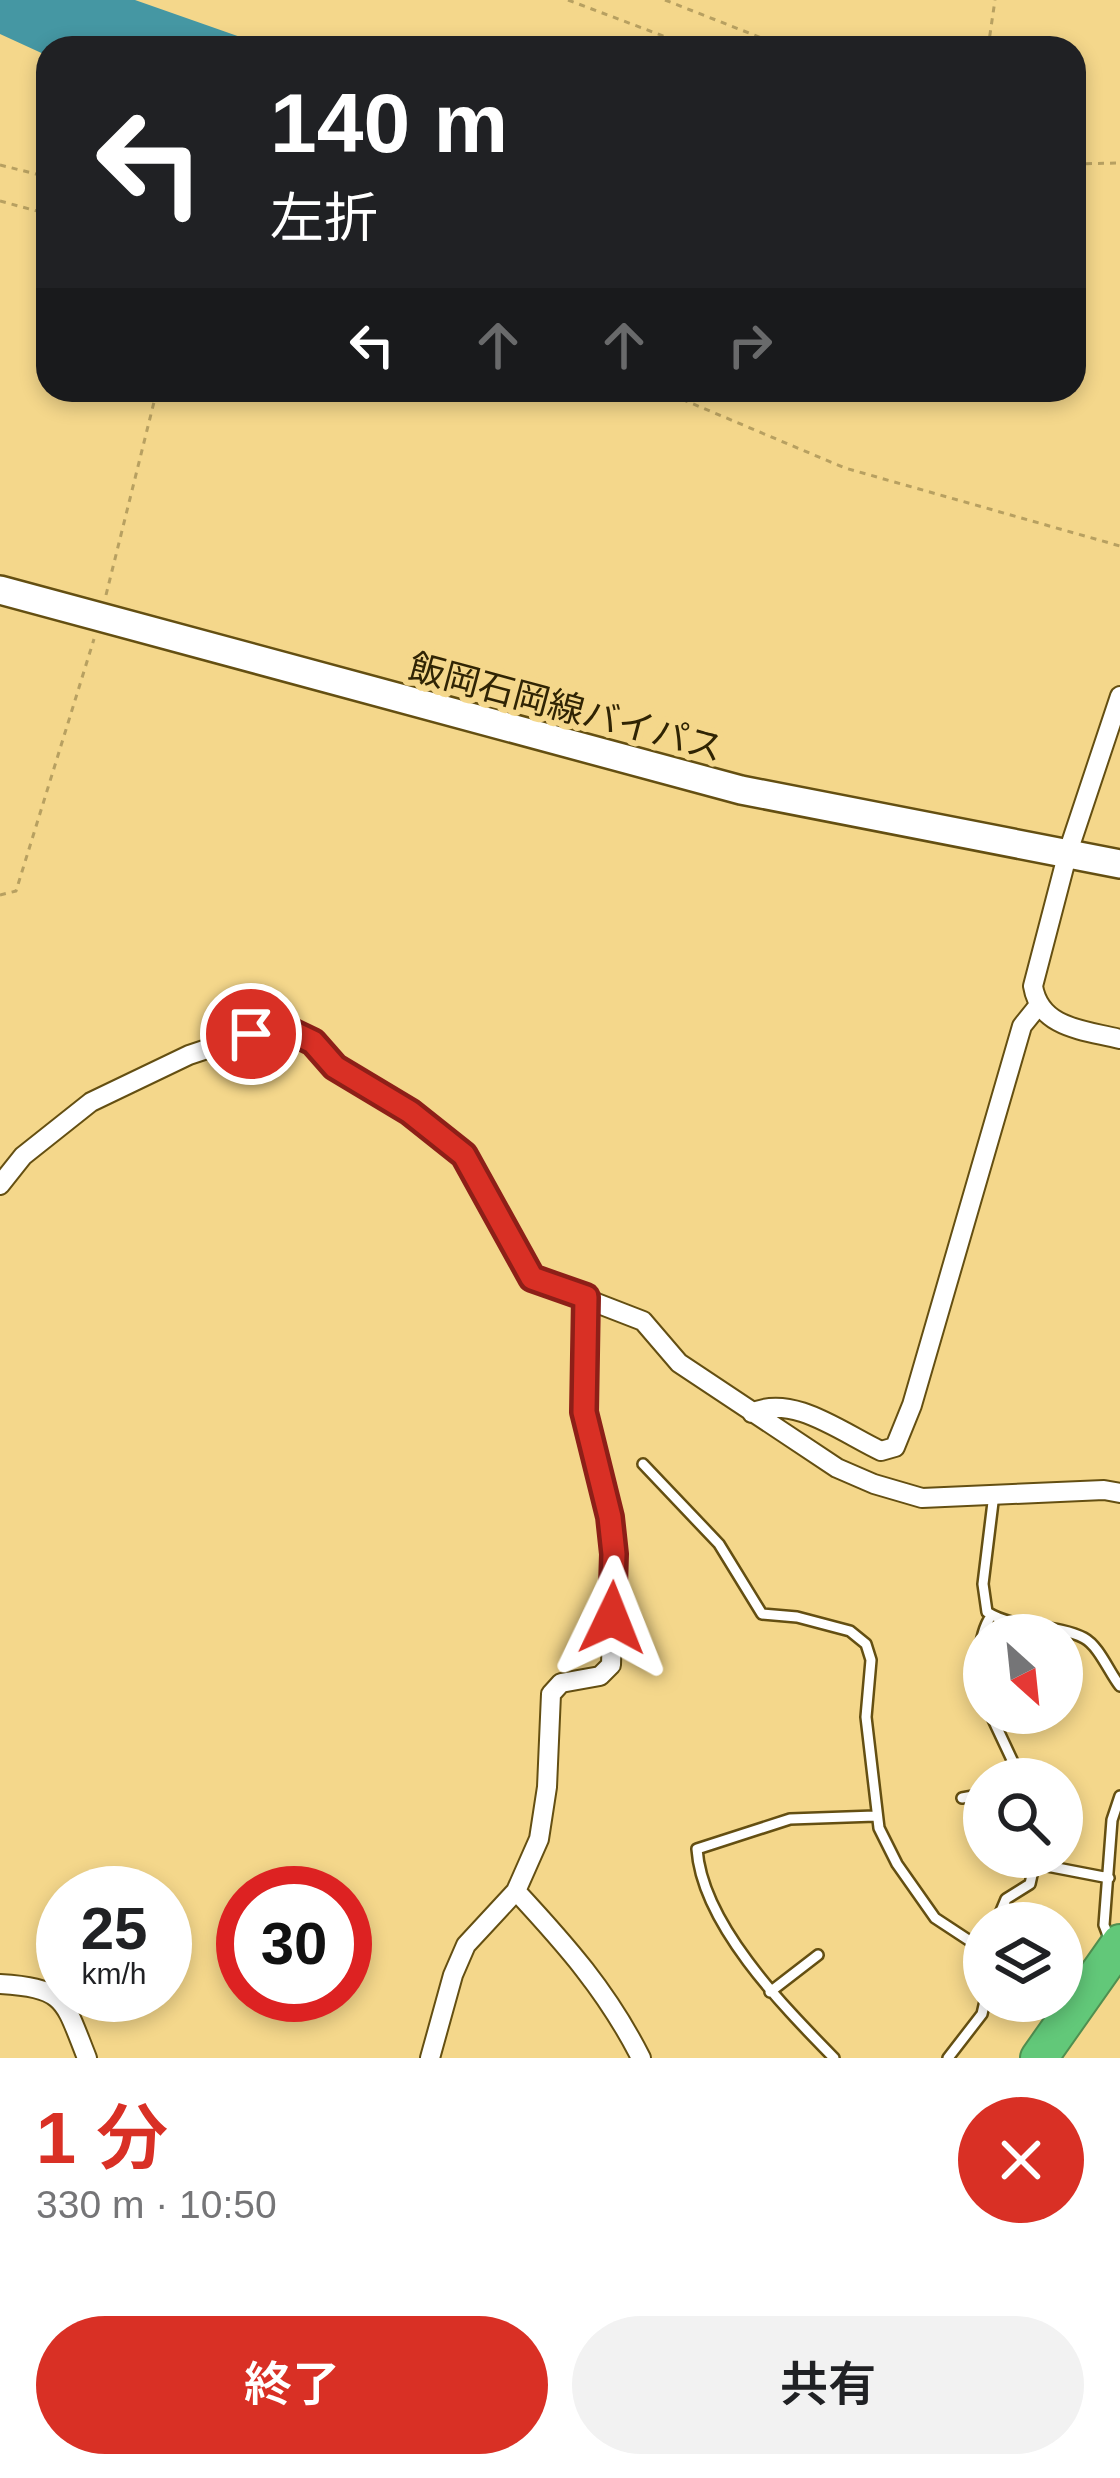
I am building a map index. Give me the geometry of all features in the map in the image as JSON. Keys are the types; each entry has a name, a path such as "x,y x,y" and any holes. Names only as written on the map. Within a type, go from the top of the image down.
{"highway":[{"path":"1039,2058 1119,1945"}],"main road":[{"name":"飯岡石岡線バイパス","path":"0,590 741,790 1120,864"}],"street":[{"path":"1120,696 1069,852 1034,986 1038,1006 1059,1023 1120,1039"},
{"path":"752,1413 769,1405 788,1406 881,1450 895,1447 912,1405 1022,1026 1038,1006"},
{"path":"0,1185 22,1156 91,1102 189,1054 251,1034 290,1031 313,1042 335,1067 410,1112 464,1155 532,1278 644,1321 679,1364 837,1468 922,1498 1120,1492"},
{"path":"430,2058 466,1945 516,1891 528,1868 543,1819 550,1694 561,1683 600,1676 611,1666 614,1554 610,1517 584,1412 586,1297"},
{"path":"516,1891 610,1999 641,2058"},
{"path":"0,1984 56,1994 66,2004 87,2058"}],"lane":[{"path":"643,1464 719,1544 762,1614 797,1617 850,1631 866,1644 871,1660 866,1704 875,1816 897,1864 935,1918 963,1936"},
{"path":"990,1614 983,1584 994,1494"},
{"path":"1083,1637 1120,1686"},
{"path":"1119,1945 1105,1934 1104,1925 1112,1820 1120,1796"},
{"path":"833,2058 753,1972 716,1906 697,1849 790,1819 875,1816"},
{"path":"1083,1872 1109,1878"},
{"path":"1005,1902 1031,1878"},
{"path":"770,1992 818,1955"},
{"path":"948,2058 976,2022"}],"path":[{"path":"568,0 663,36"},
{"path":"665,0 757,36"},
{"path":"990,36 995,0"},
{"path":"1086,164 1120,163"},
{"path":"0,165 36,174"},
{"path":"0,201 36,211"},
{"path":"0,895 16,891 100,618 154,402"},
{"path":"688,402 845,468 1120,546"}],"water":[{"path":"0,0 135,0 238,36 36,36 36,50 0,34"}],"route":[{"path":"251,1034 290,1031 313,1042 335,1067 410,1112 464,1155 532,1278 586,1297 584,1412 610,1517 612,1618"}]}
